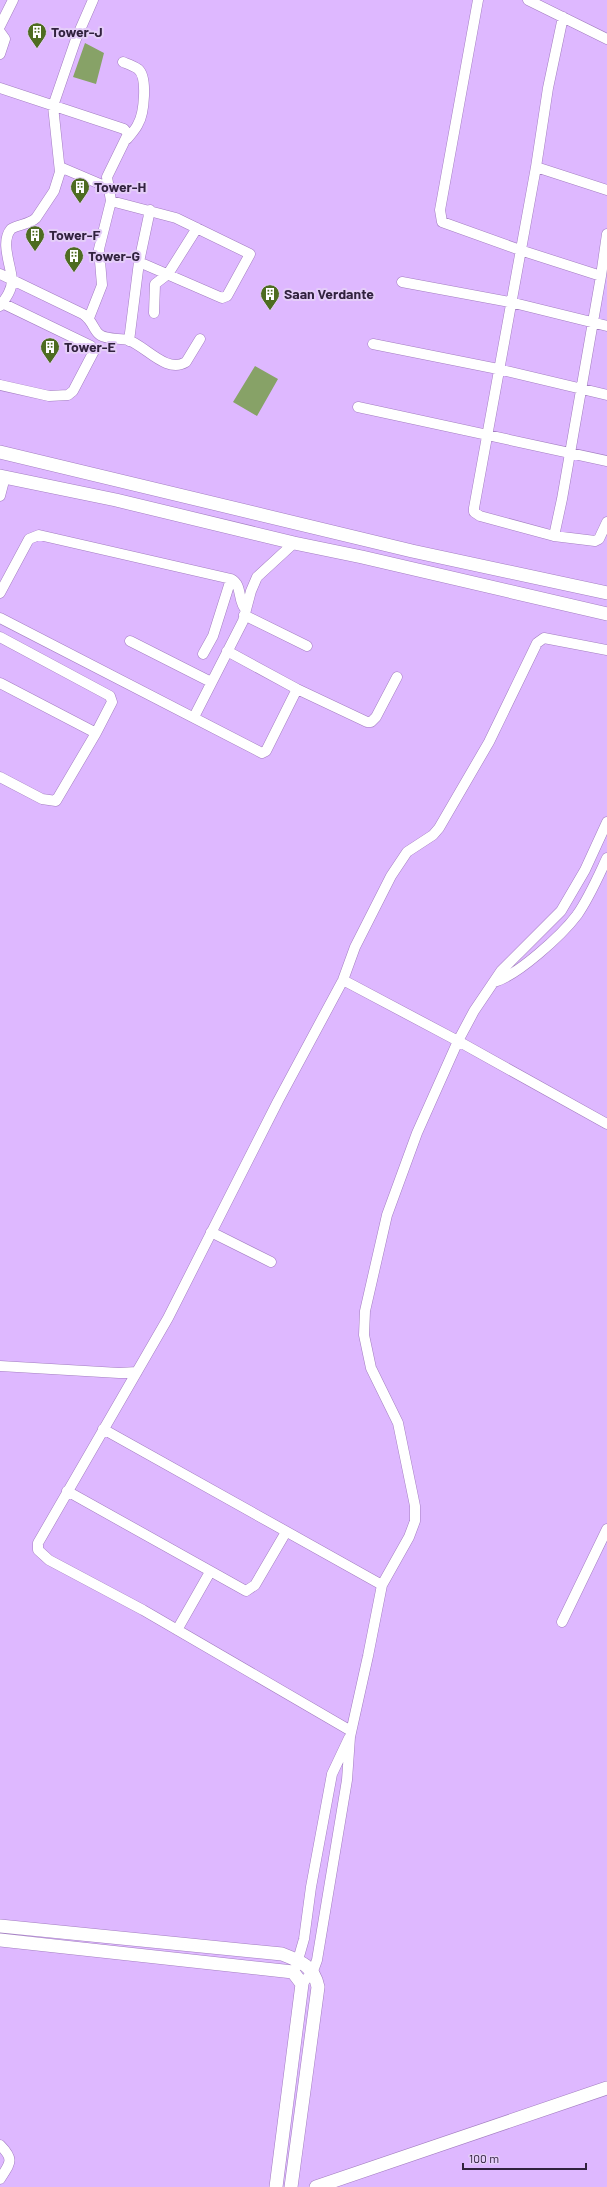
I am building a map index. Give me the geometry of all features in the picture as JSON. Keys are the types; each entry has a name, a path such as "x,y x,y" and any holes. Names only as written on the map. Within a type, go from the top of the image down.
{"street":[{"path":"0,26 13,0"},
{"path":"93,0 76,39 53,106 60,167 59,181 36,218 32,222 11,229 7,234 3,245 12,280 8,295 1,304 93,348"},
{"path":"478,0 440,217 442,222 449,226 601,276"},
{"path":"528,0 607,39"},
{"path":"563,17 548,88 536,167 510,302 474,512 480,516 554,536 598,541 607,522"},
{"path":"0,32 5,39 0,54"},
{"path":"89,318 102,285 99,249 111,201 107,187 108,174 127,139 138,124 143,112 144,96 140,72 138,69 123,62"},
{"path":"0,88 124,130 128,134 127,139"},
{"path":"60,167 107,187"},
{"path":"536,167 607,190"},
{"path":"111,201 150,210 197,228 250,254 227,296 222,298 139,262"},
{"path":"129,341 139,262 150,210"},
{"path":"154,312 154,288 158,281 167,274 197,228"},
{"path":"554,536 601,276 607,234"},
{"path":"0,274 89,318 94,324 96,332 93,354 72,391 68,395 49,396 0,385"},
{"path":"402,282 510,302 607,326"},
{"path":"96,332 102,336 129,341 163,362 181,365 189,359 200,339"},
{"path":"373,344 498,369 607,395"},
{"path":"358,406 607,461"},
{"path":"0,452 381,544 607,593"},
{"path":"0,496 3,476 116,500 294,543 362,557 607,614"},
{"path":"0,593 29,539 39,535 231,579 238,584 241,603 245,613 307,646"},
{"path":"194,718 198,713 245,613 251,591 257,578 294,543"},
{"path":"203,654 213,636 231,579"},
{"path":"0,618 264,753 297,689"},
{"path":"0,637 110,696 112,702 96,734 56,800 42,799 0,776"},
{"path":"351,1734 177,1630 100,1586 49,1560 38,1550 38,1543 168,1318 278,1101 343,980 355,947 399,862 407,852 433,835 439,828 489,742 537,642 544,638 607,650"},
{"path":"130,641 212,682"},
{"path":"227,650 297,689 367,722 376,717 397,677"},
{"path":"0,683 96,734"},
{"path":"302,1984 312,1971 317,1960 347,1780 351,1734 382,1585 409,1537 414,1521 415,1506 398,1423 371,1368 364,1335 365,1311 387,1215 417,1133 458,1041 474,1011 505,966 561,911 585,870 607,822"},
{"path":"494,982 507,978 520,968 571,922 587,898 607,858"},
{"path":"343,980 458,1041 607,1124"},
{"path":"212,1232 271,1262"},
{"path":"0,1366 119,1374 137,1372"},
{"path":"103,1429 382,1585"},
{"path":"67,1491 241,1590 246,1591 251,1589 286,1532"},
{"path":"562,1622 607,1529"},
{"path":"177,1630 210,1572"},
{"path":"296,1966 304,1939 314,1866 332,1774 351,1734"},
{"path":"324,1813 341,1816"},
{"path":"314,1866 325,1865 332,1868"},
{"path":"308,1907 324,1911"},
{"path":"0,1926 282,1954 296,1966 302,1984 276,2187"},
{"path":"0,1940 296,1966 312,1971 316,1976 318,1987 291,2187"},
{"path":"316,2187 607,2088"},
{"path":"0,2145 10,2156 11,2161 0,2179"}],"shaded area":[{"path":"85,43 104,53 96,84 73,77"},
{"path":"255,366 278,379 257,416 233,402"}],"place":[{"name":"Tower-J","path":"37,49"},
{"name":"Tower-H","path":"80,204"},
{"name":"Tower-F","path":"35,252"},
{"name":"Tower-G","path":"74,273"},
{"name":"Saan Verdante","path":"270,311"},
{"name":"Tower-E","path":"50,364"}]}
